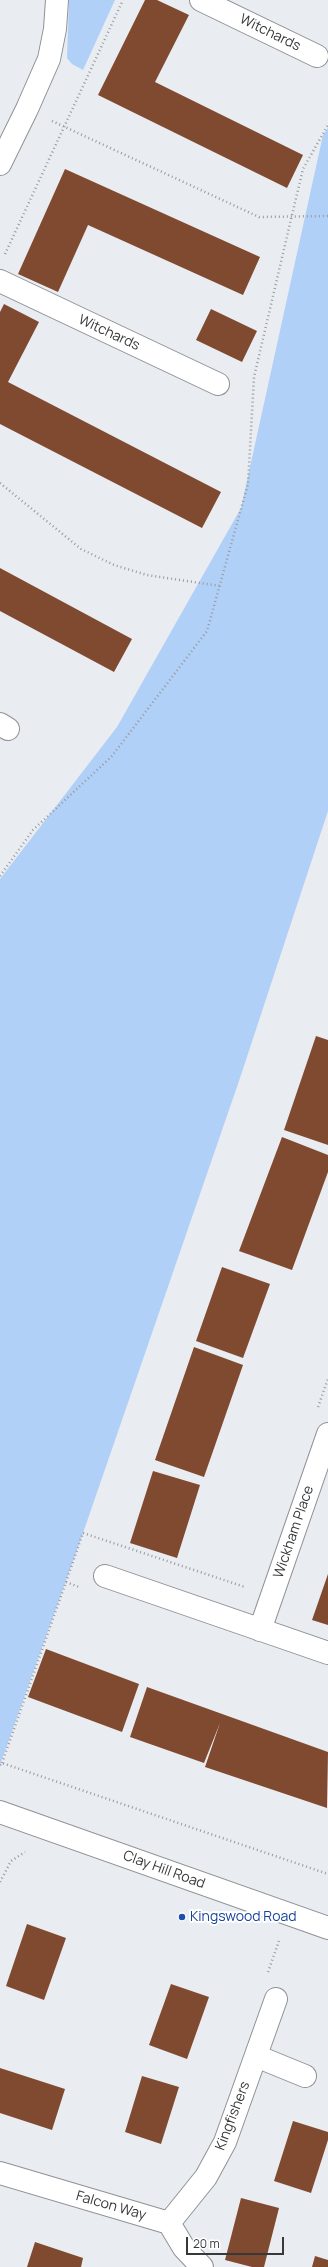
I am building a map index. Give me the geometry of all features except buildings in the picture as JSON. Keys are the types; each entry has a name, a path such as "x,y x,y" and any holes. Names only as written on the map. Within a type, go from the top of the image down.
{"street":[{"path":"0,164 27,110 49,59 56,29 57,0"},
{"name":"Witchards","path":"201,0 317,56"},
{"name":"Witchards","path":"0,281 218,384"},
{"name":"Wickham Place","path":"260,1630 328,1434"},
{"path":"105,1576 328,1653"},
{"name":"Clay Hill Road","path":"0,1812 328,1928"},
{"name":"Kingfishers","path":"169,2224 206,2177 225,2142 276,1999"},
{"path":"256,2056 305,2076"},
{"name":"Falcon Way","path":"0,2174 169,2224"},
{"path":"169,2224 184,2248 202,2267"}],"path":[{"path":"3,258 123,0"},
{"path":"27,110 259,217 292,215 328,216"},
{"path":"0,876 33,830 112,756 207,631 248,484 254,377 303,169 328,125"},
{"path":"0,482 81,549 114,565 147,575 220,586"},
{"path":"318,1409 328,1379"},
{"path":"249,1588 83,1532 1,1764 328,1874"},
{"path":"66,1582 81,1587"},
{"path":"265,1978 280,1936"}],"shaded area":[{"path":"69,0 115,0 83,70 72,64 67,58"},
{"path":"328,128 328,811 239,1081 83,1533 0,1765 0,879 117,727 241,508 323,135"}],"place":[{"name":"Kingswood Road","path":"182,1917"}]}
